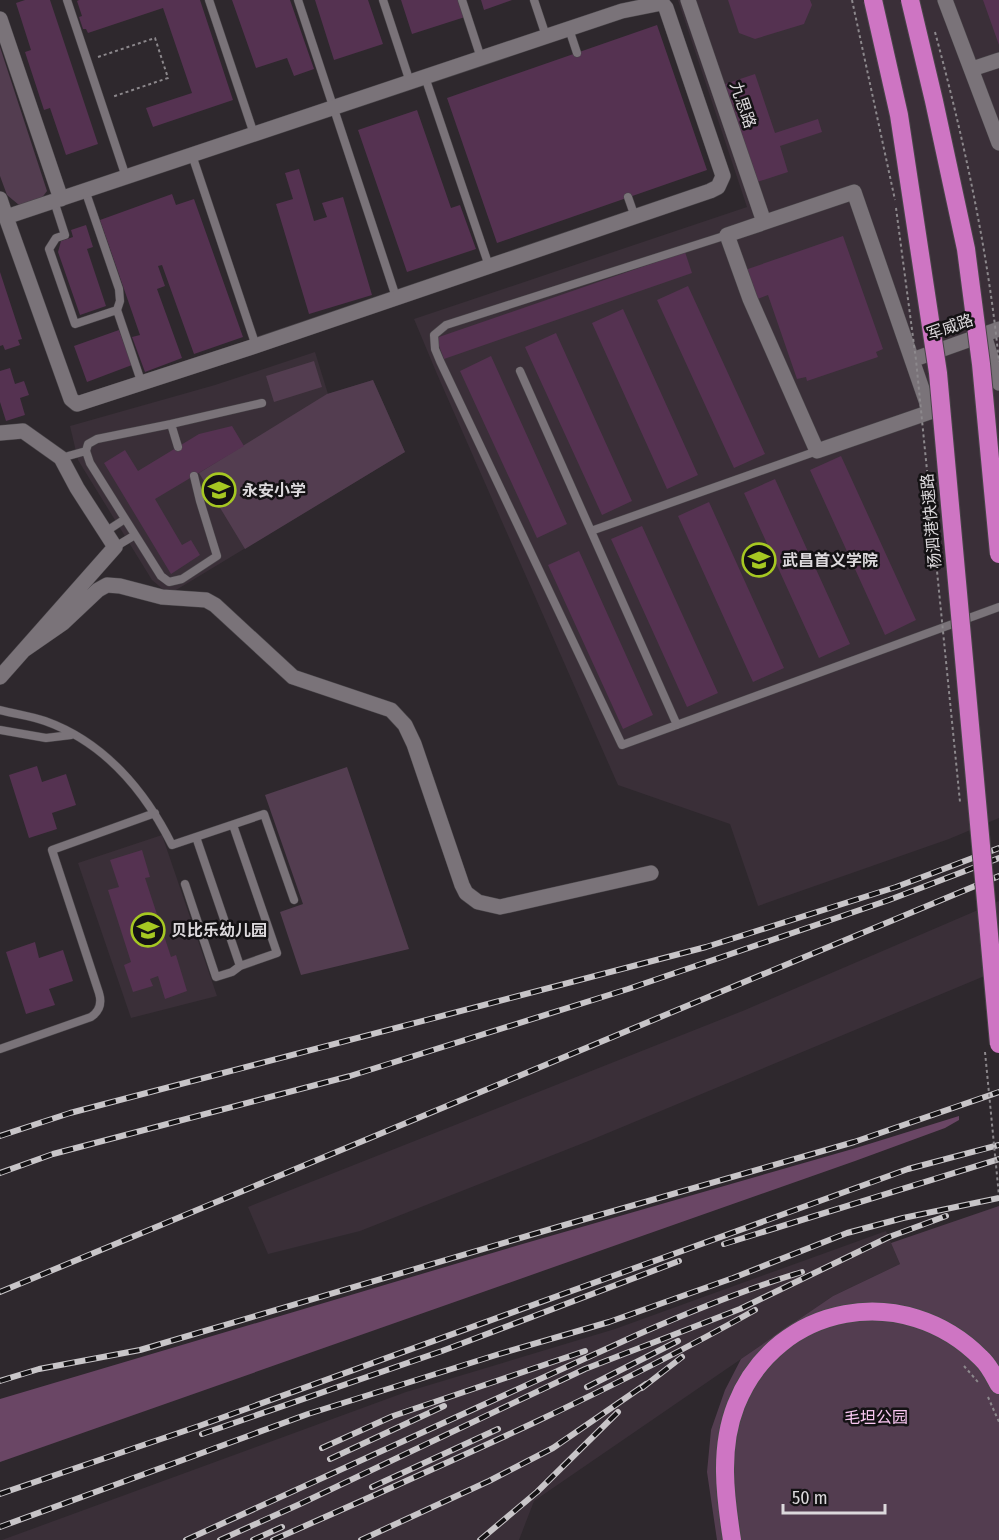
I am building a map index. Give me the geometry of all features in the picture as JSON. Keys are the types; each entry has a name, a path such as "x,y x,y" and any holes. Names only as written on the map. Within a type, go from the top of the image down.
{"highway":[{"name":"杨泗港快速路","path":"873,0 899,115 938,373 991,1043"},
{"path":"910,0 948,159 966,249 981,364 999,554"},
{"path":"732,1540 726,1497 725,1459 728,1430 736,1404 748,1381 764,1358 786,1337 808,1325 832,1317 862,1311 898,1314 956,1336 983,1359 992,1388"}],"street":[{"name":"九思路","path":"688,0 764,222"},
{"path":"945,0 999,143"},
{"path":"0,199 6,217 73,403 81,404 710,191 718,187 723,176 664,5 656,3 620,5 546,36 6,217"},
{"path":"0,18 57,200"},
{"path":"972,69 999,60"},
{"path":"854,192 930,412 816,451 750,299 727,235 764,222 854,192"},
{"name":"军威路","path":"912,360 999,329"},
{"path":"984,335 999,383"},
{"path":"0,433 23,431 61,458 77,488 115,547 0,677"},
{"path":"24,650 63,623 98,590 107,585 162,597 207,600 293,677 381,706 397,715 410,732 462,885 466,893 478,902 506,906 651,873"}],"lane":[{"path":"67,0 126,177"},
{"path":"209,0 254,134"},
{"path":"298,0 396,297"},
{"path":"383,0 418,79 489,266"},
{"path":"462,0 481,58"},
{"path":"534,0 546,36"},
{"path":"569,28 578,53"},
{"path":"192,155 256,346"},
{"path":"85,190 119,289 120,302 117,310 142,384"},
{"path":"628,197 635,217"},
{"path":"57,200 65,235 56,238 49,249 75,324 117,310"},
{"path":"727,235 446,325 436,332 433,340 440,361 622,745 999,607"},
{"path":"520,371 677,725"},
{"path":"194,476 217,556 182,579 169,582 161,576 135,535 90,463 86,451 88,444 97,440 262,403"},
{"path":"171,424 178,447"},
{"path":"61,458 86,451"},
{"path":"591,531 816,451"},
{"path":"105,532 125,519"},
{"path":"115,547 135,535"},
{"path":"0,710 47,722 97,748 127,777 155,813 172,845 264,814 294,900"},
{"path":"0,730 46,738 73,734"},
{"path":"0,1049 91,1017 96,1014 101,1005 52,850 155,813"},
{"path":"185,884 216,977 277,953 233,825"},
{"path":"196,837 240,966"}],"path":[{"path":"852,0 895,200 916,360 960,807"},
{"path":"87,61 155,38 168,78 100,100"},
{"path":"991,1043 999,1196"},
{"path":"962,1365 980,1384"},
{"path":"992,1388 999,1422"}],"shaded area":[{"name":"武昌首义学院","path":"678,0 999,0 999,818 949,839 758,906 730,824 618,785 414,319 747,207"},
{"name":"永安小学","path":"315,352 328,394 373,380 405,452 176,590 165,591 152,580 78,460 70,426 215,385"},
{"name":"贝比乐幼儿园","path":"162,835 217,996 131,1018 78,863"},
{"path":"999,901 999,970 591,1140 360,1231 268,1254 248,1207 745,1010"},
{"path":"959,1116 959,1120 945,1128 855,1161 0,1462 0,1399"},
{"path":"886,1231 900,1264 833,1296 534,1501 519,1540 2,1540 406,1392 615,1329"}],"green space":[{"path":"0,47 47,191 41,199 19,205 7,195 0,176"},
{"path":"314,361 322,387 274,402 266,376"},
{"path":"373,380 405,452 245,549 199,473 327,394"},
{"path":"347,767 409,949 301,975 280,912 303,904 265,795"},
{"name":"毛坦公园","path":"999,1206 999,1540 717,1540 707,1472 711,1430 725,1390 741,1359 833,1296 900,1264 891,1243"}],"building":[{"path":"25,0 50,0 98,144 66,155 50,108 44,110 25,52 31,50 16,3"},
{"path":"200,0 233,100 153,127 146,108 192,93 163,8 88,33 86,29 83,29 79,17 82,16 77,1"},
{"path":"232,0 290,0 314,69 294,76 287,58 256,68"},
{"path":"315,0 368,0 383,44 334,60"},
{"path":"401,0 459,0 465,17 412,34"},
{"path":"481,0 512,0 484,10"},
{"path":"728,0 810,0 812,5 804,24 755,39 739,33"},
{"path":"983,0 999,0 999,45"},
{"path":"657,25 707,170 497,243 447,98"},
{"path":"755,74 775,133 818,119 822,132 780,146 788,172 754,183 722,85"},
{"path":"417,110 451,208 460,205 476,249 407,272 358,130"},
{"path":"299,169 314,221 327,217 322,203 343,197 372,295 309,314 276,204 293,199 285,173"},
{"path":"172,194 176,205 194,199 243,337 194,354 162,265 158,266 165,286 157,289 182,358 145,372 132,337 140,335 100,220"},
{"path":"86,225 93,247 87,249 106,306 80,315 58,252 61,241 73,237 71,230"},
{"path":"843,236 883,349 876,352 878,357 807,381 806,377 797,379 768,295 755,300 745,270"},
{"path":"685,252 692,273 444,359 436,338"},
{"path":"0,272 22,339 18,340 20,345 5,350 3,345 0,346"},
{"path":"688,286 765,454 734,468 657,300"},
{"path":"623,309 698,475 667,489 592,323"},
{"path":"119,330 132,365 87,382 74,346"},
{"path":"556,333 632,501 602,515 525,347"},
{"path":"491,356 567,524 537,538 460,371"},
{"path":"10,368 15,384 24,381 29,395 20,398 25,415 6,421 0,402 0,371"},
{"path":"232,426 244,446 155,499 182,545 191,540 200,555 171,574 104,463 125,450 138,471 199,434"},
{"path":"841,456 916,620 885,635 810,470"},
{"path":"775,479 850,644 819,658 744,493"},
{"path":"709,502 784,668 753,682 678,516"},
{"path":"642,526 718,693 687,707 611,539"},
{"path":"579,551 653,715 623,729 548,565"},
{"path":"37,766 42,782 66,774 76,805 52,813 57,829 29,838 9,775"},
{"path":"142,850 150,877 145,878 171,957 176,955 187,991 165,999 158,976 150,979 153,986 133,992 124,965 131,962 108,890 119,887 110,860"},
{"path":"35,942 39,958 63,950 73,981 49,989 55,1005 26,1014 6,952"}],"railway":[{"path":"0,1136 70,1113 706,947 896,887 999,848"},
{"path":"0,1173 53,1154 350,1076 628,989 889,900 999,858"},
{"path":"0,1292 999,876"},
{"path":"0,1381 39,1369 140,1350 854,1142 999,1092"},
{"path":"0,1494 199,1426 908,1169 999,1145"},
{"path":"724,1244 999,1159"},
{"path":"0,1527 308,1414 609,1322 733,1278 847,1233 903,1218 999,1198"},
{"path":"220,1540 585,1369 740,1309 889,1237 946,1216"},
{"path":"202,1434 442,1351 679,1261"},
{"path":"186,1540 639,1334 719,1301 802,1272"},
{"path":"273,1540 456,1459 577,1402 755,1310"},
{"path":"587,1387 678,1341"},
{"path":"322,1448 393,1416 585,1351"},
{"path":"642,1388 682,1357"},
{"path":"361,1540 489,1481 553,1448 646,1384"},
{"path":"330,1459 444,1406"},
{"path":"480,1540 537,1492 618,1412"},
{"path":"372,1487 498,1429"},
{"path":"253,1540 282,1527"}],"place":[{"name":"永安小学","path":"219,490"},
{"name":"武昌首义学院","path":"759,560"},
{"name":"贝比乐幼儿园","path":"148,930"}]}
